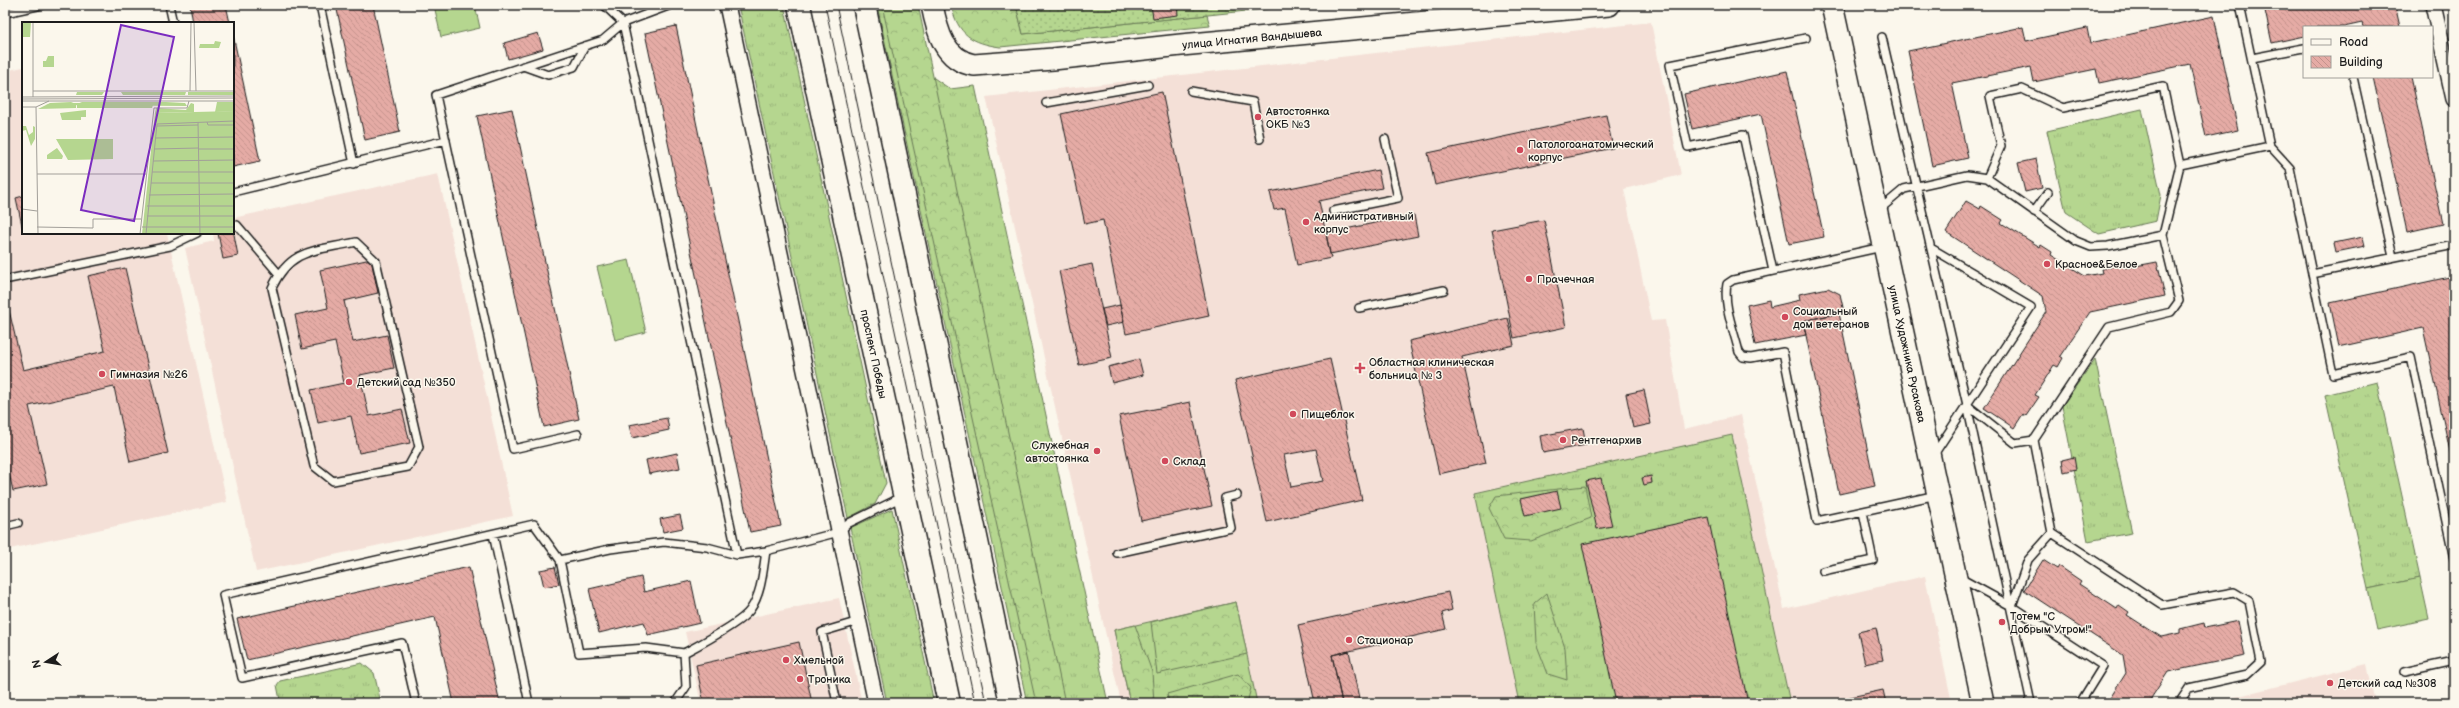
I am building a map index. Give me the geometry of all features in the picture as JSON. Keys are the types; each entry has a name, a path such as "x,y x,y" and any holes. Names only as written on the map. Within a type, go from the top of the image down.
{"main road":[{"name":"проспект Победы","path":"799,5 949,703"},
{"path":"864,5 1011,703"}],"street":[{"path":"726,5 876,703"},
{"name":"улица Игнатия Вандышева","path":"932,5 942,42 947,49 963,63 974,65 1053,59 1181,45 1609,5"},
{"name":"улица Художника Русакова","path":"1832,5 1983,703"},
{"path":"2433,5 2454,99"}],"lane":[{"path":"5,13 42,5"},
{"path":"169,5 173,22"},
{"path":"320,5 354,164"},
{"path":"604,5 623,23 737,555"},
{"path":"578,434 513,449 436,95 602,40 623,23 671,5"},
{"path":"2240,5 2270,146 2290,168 2333,374 2411,357 2454,559"},
{"path":"1882,37 1967,405 2031,703"},
{"path":"1773,271 1743,136 1688,147 1670,64 1806,38"},
{"path":"522,66 548,75 574,66 585,46"},
{"path":"2252,58 2303,48"},
{"path":"2353,78 2393,257"},
{"path":"1046,103 1148,85"},
{"path":"1986,178 2001,146 1990,96 2022,89 2063,108 2163,86 2180,165 2163,235 2179,301 2171,312 2109,327 2034,440 2052,533 2162,605 2234,592 2249,601 2261,662 2247,675 2189,688 2179,703"},
{"path":"1191,91 1253,102 1260,139"},
{"path":"1333,211 1398,198 1385,139"},
{"path":"234,192 354,164 446,140"},
{"path":"2180,165 2270,146"},
{"path":"1876,212 1904,189 1967,175 1986,178 2076,241 2091,247 2108,246 2163,235"},
{"path":"2034,212 2048,192"},
{"path":"234,226 237,225 278,273"},
{"path":"9,279 170,246 199,234"},
{"path":"356,242 376,261 419,447 408,467 332,481 314,466 272,288 278,273 297,255 356,242"},
{"path":"2312,274 2454,245"},
{"path":"1884,247 1733,280 1727,284 1726,292 1739,352 1743,357 1751,358 1783,352 1817,521 1863,512 1937,494"},
{"path":"1930,461 2031,307 1931,248"},
{"path":"1359,308 1444,290"},
{"path":"1967,405 2015,442 2034,440"},
{"path":"1117,553 1231,528 1225,498 1237,495"},
{"path":"560,560 610,549 664,542 707,547 737,555 766,550 839,532 849,523 905,496"},
{"path":"1823,571 1873,560 1863,512"},
{"path":"5,526 18,523"},
{"path":"416,703 402,643 242,678 223,595 534,524 560,560 579,653 646,648 684,653 716,635 750,610 762,582 766,550"},
{"path":"2011,606 2028,560 2052,533"},
{"path":"493,534 529,703"},
{"path":"1954,574 2011,606 2103,666 2080,703"},
{"path":"837,703 822,632 859,621"},
{"path":"675,703 686,687 684,653"},
{"path":"2405,672 2454,661"}],"shaded area":[{"name":"Областная клиническая больница № 3","path":"1651,22 1681,175 1624,189 1651,321 1665,320 1684,429 1741,415 1784,609 1925,576 1952,703 1790,703 1732,435 1475,493 1519,703 1257,703 1236,602 1114,630 1130,703 1121,703 986,97"},
{"name":"Гимназия №26","path":"22,67 22,234 167,234 227,502 5,550 5,71"},
{"name":"Детский сад №350","path":"438,174 513,516 256,572 185,248 214,241 213,234 234,234 234,218"},
{"path":"839,598 862,703 701,703 685,632"},
{"name":"Детский сад №308","path":"2367,664 2375,703 2211,703"}],"green space":[{"path":"434,5 475,5 480,28 441,37"},
{"path":"738,5 784,5 886,483 875,504 848,518"},
{"path":"877,5 911,5 931,76 950,89 975,86 1108,703 1027,703"},
{"path":"882,5 918,5 1065,703 1036,703"},
{"path":"951,5 1016,5 1023,34 1207,15 1210,26 1000,47 982,43 968,36 958,24"},
{"path":"1016,5 1305,5 1023,34"},
{"path":"2142,109 2161,195 2156,221 2099,234 2066,212 2047,131"},
{"path":"629,260 646,332 615,340 597,267"},
{"path":"2095,359 2132,533 2088,541 2062,406"},
{"path":"2377,382 2420,578 2368,589 2325,395"},
{"path":"1732,435 1790,703 1519,703 1475,493"},
{"path":"1585,486 1591,518 1531,541 1504,539 1489,508 1496,496"},
{"path":"892,509 934,703 887,703 850,528"},
{"path":"2420,578 2429,619 2377,630 2368,589"},
{"path":"1547,593 1565,648 1567,680 1548,674 1536,643 1534,604"},
{"path":"1236,602 1257,703 1130,703 1114,630"},
{"path":"1236,602 1247,654 1157,674 1151,622"},
{"path":"1135,625 1152,672 1154,703 1130,703 1114,630"},
{"path":"362,663 374,673 381,703 267,703 280,700 277,685 280,681"},
{"path":"1238,674 1251,688 1247,703 1169,703 1167,694"}],"building":[{"path":"190,5 226,5 230,22 193,22"},
{"path":"336,5 373,5 400,132 365,140"},
{"path":"1151,5 1177,5 1178,15 1153,18"},
{"path":"1260,5 1298,5 1261,9"},
{"path":"2395,5 2400,26 2363,26 2362,23 2348,26 2303,26 2303,36 2272,43 2264,6"},
{"path":"2214,16 2238,130 2206,137 2190,64 2099,83 2096,69 2034,82 2031,67 1952,83 1968,158 1932,166 1908,51 2023,27 2026,41 2087,28 2090,43"},
{"path":"676,26 781,526 750,532 645,33"},
{"path":"538,33 543,49 508,59 504,43"},
{"path":"234,40 260,161 234,167"},
{"path":"1787,71 1824,237 1789,244 1761,114 1692,129 1684,94"},
{"path":"2373,78 2411,78 2443,224 2407,232"},
{"path":"1162,92 1209,316 1126,334 1103,220 1085,224 1061,114"},
{"path":"512,109 579,419 544,427 477,116"},
{"name":"Патологоанатомический корпус","path":"1606,115 1613,148 1435,185 1428,153"},
{"path":"2036,159 2042,188 2025,192 2018,163"},
{"name":"Административный корпус","path":"1378,170 1382,188 1319,201 1331,258 1297,265 1285,208 1274,210 1270,192"},
{"path":"22,196 22,225 16,198"},
{"path":"1966,201 1980,209 1981,206 2003,220 2001,223 2040,247 2041,245 2052,252 2051,255 2085,276 2102,273 2101,269 2124,264 2125,268 2157,262 2165,296 2090,312 2060,356 2063,358 2058,367 2054,365 2035,395 2039,397 2026,416 2023,414 2014,428 1984,408 2046,312 2043,296 1946,232"},
{"path":"1414,215 1418,236 1330,254 1326,233"},
{"name":"Прачечная","path":"1544,220 1566,327 1514,338 1492,230"},
{"path":"218,234 234,234 238,256 223,259"},
{"path":"2363,237 2365,246 2336,252 2334,243"},
{"path":"371,259 378,293 344,301 353,342 387,335 394,368 360,375 369,416 402,409 410,443 359,453 351,416 318,423 311,390 344,383 335,342 302,349 295,315 328,308 320,270"},
{"path":"1092,264 1112,358 1079,365 1059,271"},
{"path":"125,268 168,453 130,462 114,387 29,406 47,484 13,491 5,455 5,293 23,370 105,351 88,276"},
{"path":"2454,276 2454,470 2423,328 2339,347 2330,303"},
{"name":"Социальный дом ветеранов","path":"1828,288 1840,294 1844,312 1803,321 1806,335 1755,345 1747,305 1769,300 1770,307 1800,300 1799,294"},
{"path":"1120,305 1124,322 1106,326 1102,309"},
{"path":"1839,313 1875,486 1839,494 1803,321"},
{"path":"1508,318 1514,345 1462,357 1486,463 1439,474 1409,341"},
{"path":"1139,359 1143,375 1112,383 1108,367"},
{"name":"Пищеблок","path":"1330,359 1362,500 1267,522 1235,380","holes":["1316,449 1323,481 1291,487 1284,455"]},
{"path":"1644,390 1651,424 1633,428 1626,394"},
{"name":"Склад","path":"1190,402 1212,506 1141,521 1119,416"},
{"path":"667,418 669,430 632,438 629,425"},
{"name":"Рентгенархив","path":"1583,428 1586,445 1543,453 1540,436"},
{"path":"677,453 680,468 649,474 646,460"},
{"path":"2074,457 2076,469 2064,472 2062,460"},
{"path":"1651,476 1652,483 1644,485 1642,478"},
{"path":"1601,478 1612,526 1597,529 1586,481"},
{"path":"1557,491 1561,508 1525,516 1521,499"},
{"path":"680,515 683,528 663,532 660,519"},
{"path":"1708,517 1748,703 1616,703 1582,544"},
{"path":"2043,560 2057,569 2059,566 2081,581 2079,584 2117,609 2119,605 2129,612 2127,615 2161,637 2180,633 2180,629 2204,623 2205,628 2238,621 2245,656 2168,672 2148,703 2107,703 2126,673 2123,655 2024,590"},
{"path":"469,567 500,703 454,703 435,617 247,660 237,619"},
{"path":"555,567 559,584 544,587 540,570"},
{"path":"641,577 644,592 691,581 700,623 648,635 644,622 599,633 589,589"},
{"name":"Стационар","path":"1448,592 1452,610 1442,613 1446,629 1332,655 1342,703 1315,703 1298,625"},
{"path":"1876,628 1883,660 1865,664 1858,632"},
{"path":"799,642 812,703 704,703 696,665"},
{"path":"1349,651 1360,703 1342,703 1332,655"},
{"path":"1883,690 1886,703 1847,703 1846,698"}],"tram line":[{"path":"825,5 975,703"},
{"path":"836,5 986,703"}],"place":[{"name":"Автостоянка ОКБ №3","path":"1258,117"},
{"name":"Патологоанатомический корпус","path":"1520,150"},
{"name":"Административный корпус","path":"1306,222"},
{"name":"Красное&Белое","path":"2047,264"},
{"name":"Прачечная","path":"1529,279"},
{"name":"Социальный дом ветеранов","path":"1785,317"},
{"name":"Областная клиническая больница № 3","path":"1360,368"},
{"name":"Гимназия №26","path":"102,374"},
{"name":"Детский сад №350","path":"349,382"},
{"name":"Пищеблок","path":"1293,414"},
{"name":"Рентгенархив","path":"1563,440"},
{"name":"Служебная автостоянка","path":"1097,451"},
{"name":"Склад","path":"1165,461"},
{"name":"Тотем \"С Добрым Утром!\"","path":"2002,622"},
{"name":"Стационар","path":"1349,640"},
{"name":"Хмельной","path":"786,660"},
{"name":"Троника","path":"800,679"},
{"name":"Детский сад №308","path":"2330,683"}]}
